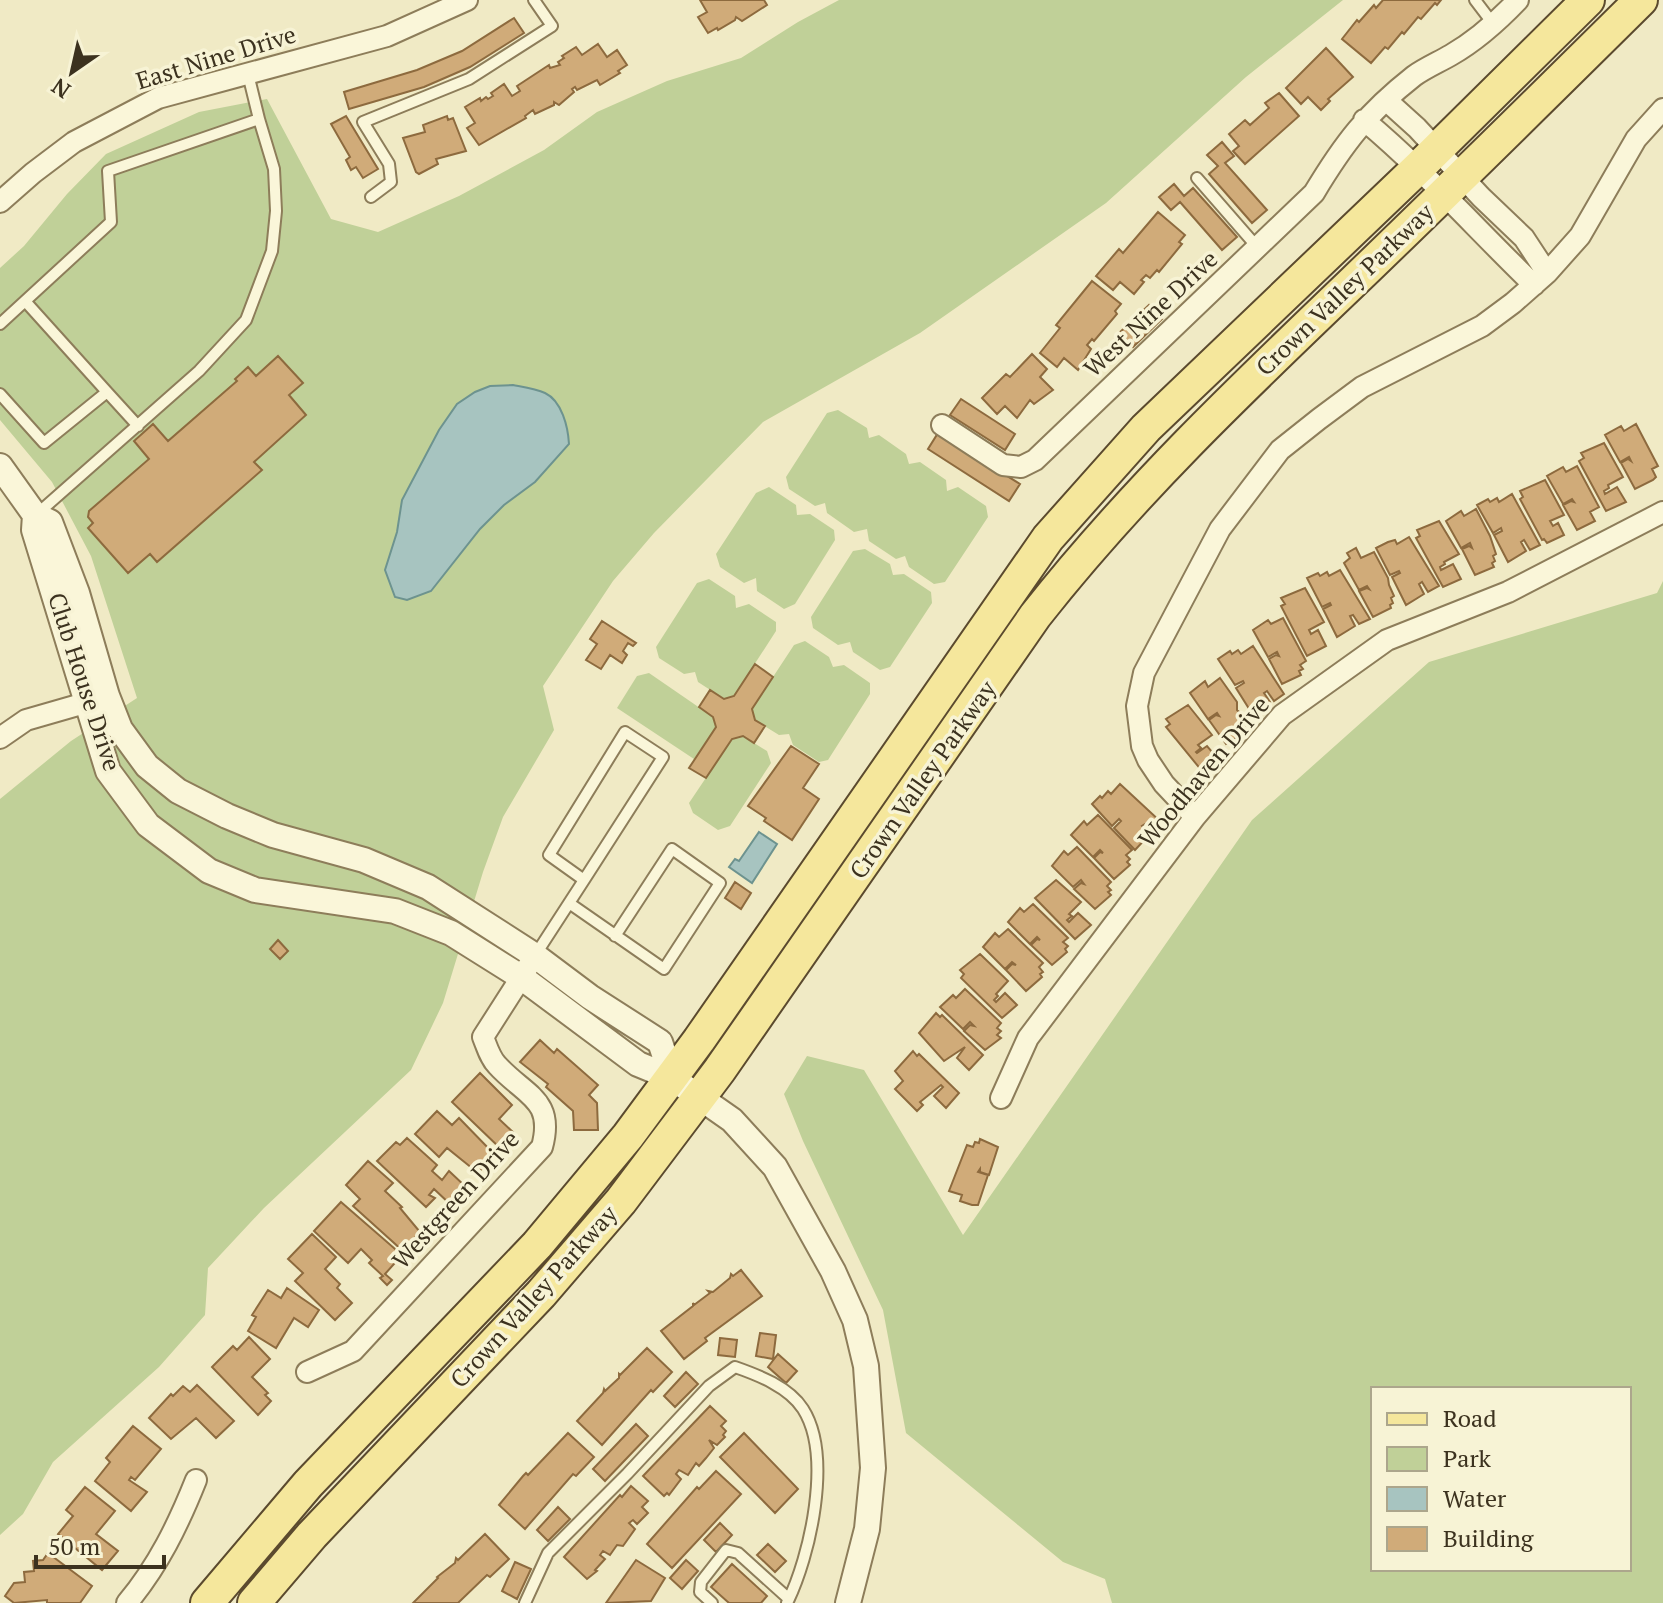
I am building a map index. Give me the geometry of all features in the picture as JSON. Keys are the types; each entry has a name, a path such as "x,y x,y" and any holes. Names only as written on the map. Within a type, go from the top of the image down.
{"main road":[{"name":"Crown Valley Parkway","path":"207,1603 308,1484 537,1245 628,1136 672,1078 1048,538 1146,428 1588,0"},
{"name":"Crown Valley Parkway","path":"254,1603 312,1535 541,1294 621,1201 700,1097 1035,616 1121,512 1272,359 1641,0"}],"street":[{"name":"East Nine Drive","path":"0,202 74,142 158,98 387,36 467,0"},
{"name":"West Nine Drive","path":"942,425 1003,465 1021,467 1035,460 1314,193 1343,144 1364,120 1416,74 1453,54 1494,25 1518,0"},
{"path":"1386,100 1427,158 1540,279"},
{"path":"1195,817 1164,784 1148,760 1142,746 1137,706 1144,673 1220,529 1280,450 1319,419 1362,387 1482,326 1540,279 1580,236 1636,139 1663,109"},
{"path":"1364,120 1427,158"},
{"name":"Club House Drive","path":"0,466 35,515 34,530 97,700 108,771 148,825 209,871 255,890 395,911 451,933 521,977 638,1064 672,1078 732,1120 775,1167 833,1271 855,1320 866,1366 873,1468 867,1529 848,1603"},
{"name":"Woodhaven Drive","path":"1001,1098 1028,1038 1195,817 1282,715 1387,640 1508,592 1663,512"},
{"path":"0,738 26,720 97,700"},
{"name":"Club House Drive","path":"97,700 147,766 178,791 273,835 364,860 428,887 660,1042 672,1078"},
{"name":"Westgreen Drive","path":"307,1372 353,1351 542,1147 547,1125 541,1106 494,1063 483,1037 534,955"},
{"path":"127,1603 147,1579 178,1525 196,1480"}],"lane":[{"path":"371,197 391,182 389,164 363,122 469,79 552,26 534,0"},
{"path":"1475,0 1494,25"},
{"path":"35,515 199,371 246,320 272,251 276,211 274,169 248,74"},
{"path":"0,324 111,222 108,171 259,119"},
{"path":"1197,178 1258,248"},
{"path":"25,301 138,426"},
{"path":"0,394 44,443 107,392"},
{"path":"534,955 584,880 663,757 625,732 549,855 584,880"},
{"path":"569,903 615,936 664,969 720,883 672,849 615,936"},
{"path":"525,1603 548,1553 709,1386 735,1367 769,1379 802,1409 814,1440 816,1487 812,1528 797,1583 788,1601 738,1553 726,1550 701,1582 700,1592 712,1603"}],"green space":[{"path":"839,0 1343,0 1246,77 1106,203 920,333 763,422 654,533 613,581 543,686 554,730 503,817 443,1003 411,1070 264,1208 208,1268 205,1315 159,1367 53,1462 23,1514 0,1535 0,799 71,741 137,698 91,556 52,482 0,420 0,268 24,246 67,194 106,154 199,112 267,99 331,219 378,232 459,196 544,150 597,112 667,81 741,58"},
{"path":"838,410 867,428 869,438 879,435 906,454 909,464 920,462 946,480 947,491 958,487 986,506 988,517 945,582 934,584 909,567 905,556 896,559 869,541 867,529 854,532 827,513 825,503 815,506 789,489 786,477 827,413"},
{"path":"769,487 796,505 797,515 810,514 834,530 835,540 795,604 784,609 757,591 756,578 744,583 720,567 716,554 756,493"},
{"path":"865,549 890,564 893,575 904,574 931,592 932,603 890,667 880,670 853,652 850,642 838,645 813,628 811,617 853,551"},
{"path":"709,579 735,596 736,608 749,604 776,622 776,631 734,696 724,699 698,682 695,672 684,674 659,658 656,647 697,583"},
{"path":"1663,581 1663,1603 1112,1603 1105,1579 1063,1562 906,1433 883,1310 784,1094 807,1056 864,1070 963,1235 1252,820 1429,662 1657,593"},
{"path":"805,641 829,657 833,667 844,665 870,683 870,694 828,760 819,762 793,745 789,734 779,735 755,720 752,709 794,645"},
{"path":"649,673 713,717 716,727 694,759 617,708 637,676"},
{"path":"743,736 767,751 771,763 730,826 718,830 693,813 689,803 732,739"}],"water":[{"path":"513,385 541,392 556,402 569,444 535,482 504,505 480,529 431,591 407,600 395,597 385,570 397,532 402,500 439,430 457,404 475,392 490,386"},
{"path":"759,832 777,844 752,883 729,867 735,859 739,861"}],"building":[{"path":"700,0 764,0 767,5 742,21 736,17 708,33 698,17 707,12"},
{"path":"1383,0 1441,0 1421,19 1418,17 1371,63 1342,39 1357,20 1359,22"},
{"path":"514,18 524,33 470,67 424,87 349,109 344,92 417,70 462,51"},
{"path":"598,44 607,57 617,50 627,65 618,71 620,73 600,85 597,80 577,90 575,87 572,89 574,92 559,105 554,102 554,105 535,114 533,110 526,118 479,145 467,128 475,123 465,107 480,98 481,101 486,97 488,99 504,84 512,96 520,91 517,86 549,65 550,68 560,65 558,62 564,58 562,56 576,47 582,55"},
{"path":"1326,48 1353,77 1328,99 1330,101 1321,110 1308,97 1301,104 1286,88"},
{"path":"1279,93 1299,116 1245,164 1233,151 1239,146 1229,134 1245,120 1250,125 1269,108 1265,103"},
{"path":"346,116 378,169 363,178 356,167 351,170 346,160 350,157 331,124"},
{"path":"447,116 448,120 453,118 466,151 436,159 438,164 419,174 403,138 425,132 423,125"},
{"path":"1222,142 1234,156 1225,163 1267,210 1252,223 1209,174 1218,166 1207,155"},
{"path":"1174,184 1184,196 1193,188 1237,237 1222,250 1180,202 1171,210 1159,197"},
{"path":"1158,212 1185,235 1179,242 1182,244 1159,272 1157,270 1150,278 1146,275 1141,280 1144,282 1134,294 1120,282 1113,290 1096,276 1119,249 1123,253"},
{"path":"1092,281 1121,304 1115,311 1117,314 1087,345 1091,349 1078,370 1064,358 1057,367 1040,353 1060,328 1056,325"},
{"path":"1149,305 1162,319 1133,347 1119,333"},
{"path":"1032,354 1047,369 1040,377 1053,390 1034,404 1030,400 1017,418 1005,406 997,414 982,398 1006,374 1010,377"},
{"path":"278,356 303,383 289,395 306,415 254,462 262,470 157,562 150,554 128,573 88,528 93,523 88,517 89,511 149,459 134,441 153,424 168,441 237,381 235,379 248,367 256,376"},
{"path":"961,399 1015,434 1005,450 950,415"},
{"path":"1636,424 1658,466 1652,469 1656,477 1653,480 1635,489 1621,463 1628,459 1631,461 1629,457 1620,462 1605,435 1621,426 1624,431"},
{"path":"938,433 1020,484 1009,501 928,449"},
{"path":"1604,443 1623,477 1608,485 1605,494 1617,487 1626,502 1606,511 1579,461 1584,458 1581,453"},
{"path":"1577,466 1599,507 1590,512 1595,521 1577,530 1563,505 1574,502 1572,499 1563,504 1547,476 1563,467 1566,472"},
{"path":"1545,480 1564,515 1550,521 1553,526 1558,523 1564,535 1547,543 1542,540 1520,499 1523,497 1520,491"},
{"path":"1512,494 1540,545 1530,550 1524,540 1521,542 1526,551 1508,562 1494,535 1502,531 1501,528 1493,533 1477,505 1488,499 1490,502 1497,498 1499,502"},
{"path":"1476,509 1496,554 1493,556 1494,567 1475,575 1462,549 1472,548 1470,543 1461,548 1446,521 1461,511 1464,516"},
{"path":"1439,521 1459,554 1444,562 1441,570 1453,564 1461,579 1443,587 1416,538 1420,536 1417,530"},
{"path":"1409,537 1439,586 1428,592 1422,582 1419,584 1424,594 1406,605 1392,577 1399,571 1390,575 1376,548 1395,540 1397,544"},
{"path":"1356,548 1361,558 1374,552 1394,596 1391,598 1391,608 1373,617 1359,591 1369,589 1367,586 1359,590 1344,563 1350,558 1347,553"},
{"path":"1340,570 1370,619 1359,624 1353,615 1350,616 1355,626 1337,637 1323,609 1330,603 1322,607 1307,578 1327,572 1329,576"},
{"path":"1305,588 1324,622 1309,630 1311,634 1318,630 1326,646 1307,656 1281,606 1285,604 1281,598"},
{"path":"1283,618 1306,661 1300,665 1303,669 1299,671 1301,675 1282,684 1269,659 1279,656 1277,652 1268,657 1253,630 1268,620 1271,624"},
{"path":"602,621 636,643 633,646 628,643 623,651 627,655 622,663 610,655 601,669 586,660 597,644 590,639"},
{"path":"1253,646 1284,694 1274,701 1267,691 1264,693 1270,702 1253,715 1236,688 1243,681 1235,685 1218,659 1230,651 1232,654 1238,650 1241,654"},
{"path":"755,664 773,677 752,709 755,720 765,726 754,743 743,736 732,739 706,778 689,768 716,727 713,717 699,707 710,690 724,699 734,696"},
{"path":"1220,678 1237,702 1237,710 1247,719 1241,722 1245,727 1241,730 1244,733 1226,744 1209,720 1219,716 1217,713 1208,719 1190,693 1205,681 1208,687"},
{"path":"1188,705 1212,735 1198,745 1201,748 1196,752 1207,746 1219,760 1202,771 1166,727 1170,724 1166,719"},
{"path":"791,746 819,764 803,788 819,799 792,840 748,806"},
{"path":"1120,784 1162,823 1153,832 1145,824 1142,826 1150,834 1135,850 1114,828 1121,821 1119,819 1112,826 1092,804 1108,791 1111,794"},
{"path":"1098,815 1132,850 1126,855 1130,865 1114,879 1094,858 1103,853 1100,850 1093,857 1071,835 1084,821 1087,825"},
{"path":"1077,847 1111,882 1107,886 1111,895 1095,909 1074,889 1084,884 1081,880 1073,887 1052,866 1064,851 1068,855"},
{"path":"1056,880 1081,902 1067,920 1069,922 1078,913 1091,925 1075,939 1035,898"},
{"path":"735,882 751,893 741,909 725,898"},
{"path":"1033,904 1068,938 1063,942 1068,946 1065,949 1067,952 1052,965 1031,945 1040,940 1037,937 1030,944 1008,922 1020,908 1024,912"},
{"path":"1008,929 1043,963 1039,967 1042,977 1026,991 1006,970 1012,964 1016,965 1012,962 1005,969 983,947 995,933 999,937"},
{"path":"278,940 288,951 280,959 270,949"},
{"path":"980,954 1008,981 994,1000 996,1002 1005,993 1017,1005 1002,1018 961,978 964,974 960,970"},
{"path":"965,989 1001,1023 997,1028 1001,1031 997,1035 1001,1038 985,1050 964,1031 970,1025 974,1026 970,1022 963,1029 940,1007"},
{"path":"936,1013 940,1017 942,1015 983,1055 969,1070 957,1058 965,1047 944,1061 919,1033"},
{"path":"540,1040 554,1053 557,1049 598,1085 589,1095 597,1103 598,1130 574,1130 573,1111 546,1087 548,1084 520,1062"},
{"path":"913,1051 959,1093 946,1108 934,1096 943,1087 941,1085 920,1102 923,1105 917,1111 895,1089 903,1081 895,1071"},
{"path":"480,1073 512,1105 499,1119 515,1134 501,1149 452,1102"},
{"path":"437,1111 452,1125 459,1118 495,1155 478,1173 447,1148 439,1157 415,1134"},
{"path":"407,1138 437,1165 432,1171 442,1180 449,1171 466,1187 450,1204 434,1189 429,1195 435,1198 426,1207 377,1161 396,1142 400,1145"},
{"path":"980,1139 998,1147 989,1175 980,1172 980,1169 978,1172 988,1175 978,1205 972,1205 960,1201 962,1195 949,1191 967,1145 973,1147"},
{"path":"368,1161 393,1183 385,1191 402,1207 420,1232 403,1251 353,1206 360,1199 346,1185"},
{"path":"341,1202 402,1255 385,1274 392,1280 387,1285 380,1278 383,1276 369,1263 372,1260 361,1249 348,1263 314,1231"},
{"path":"312,1234 336,1257 325,1269 340,1284 337,1288 352,1303 335,1320 295,1281 303,1273 288,1259"},
{"path":"741,1270 762,1296 705,1338 707,1341 684,1359 661,1331 693,1303 710,1293 708,1291 713,1292 731,1274 733,1276"},
{"path":"287,1288 319,1310 308,1327 294,1318 276,1348 248,1331 256,1317 252,1315 268,1290 281,1298"},
{"path":"760,1333 776,1335 773,1359 756,1356"},
{"path":"249,1337 270,1359 252,1377 268,1393 265,1395 271,1401 258,1415 212,1367 233,1346 237,1350"},
{"path":"720,1338 737,1340 735,1357 718,1355"},
{"path":"647,1348 672,1372 653,1392 651,1390 602,1445 577,1421 604,1389"},
{"path":"778,1354 797,1371 786,1383 768,1367"},
{"path":"686,1372 698,1384 675,1407 664,1396"},
{"path":"197,1385 234,1421 216,1438 196,1418 171,1439 149,1418 171,1394 173,1396 183,1386 190,1392"},
{"path":"710,1406 726,1421 721,1426 726,1431 725,1437 717,1445 709,1440 714,1448 706,1458 699,1466 696,1463 688,1475 679,1470 676,1474 681,1479 669,1495 664,1496 643,1476"},
{"path":"636,1424 648,1436 605,1481 593,1469"},
{"path":"133,1426 161,1449 135,1480 131,1477 129,1480 147,1492 131,1511 95,1481 110,1462 106,1458"},
{"path":"568,1433 594,1457 576,1476 573,1474 525,1529 499,1505 523,1476 528,1475"},
{"path":"744,1433 798,1489 775,1513 720,1457"},
{"path":"716,1471 741,1494 672,1568 647,1544 697,1487 699,1489"},
{"path":"631,1486 648,1501 642,1507 648,1513 637,1524 633,1520 629,1523 635,1529 623,1546 617,1545 610,1555 603,1551 600,1555 605,1559 587,1579 564,1557"},
{"path":"85,1487 115,1511 96,1534 118,1551 102,1570 58,1534 73,1516 66,1510"},
{"path":"558,1507 570,1519 548,1541 537,1530"},
{"path":"720,1523 732,1535 716,1552 704,1540"},
{"path":"485,1534 509,1559 458,1603 413,1603 455,1563 456,1558 458,1560"},
{"path":"768,1544 786,1561 775,1572 757,1555"},
{"path":"48,1553 92,1586 80,1603 47,1603 47,1600 14,1603 5,1596 14,1583 25,1582 24,1572 34,1571 33,1561 43,1560"},
{"path":"636,1560 665,1578 651,1601 606,1603"},
{"path":"686,1560 698,1571 682,1589 670,1578"},
{"path":"515,1562 531,1569 517,1599 502,1591"},
{"path":"732,1564 767,1596 761,1603 729,1603 711,1587"}]}
